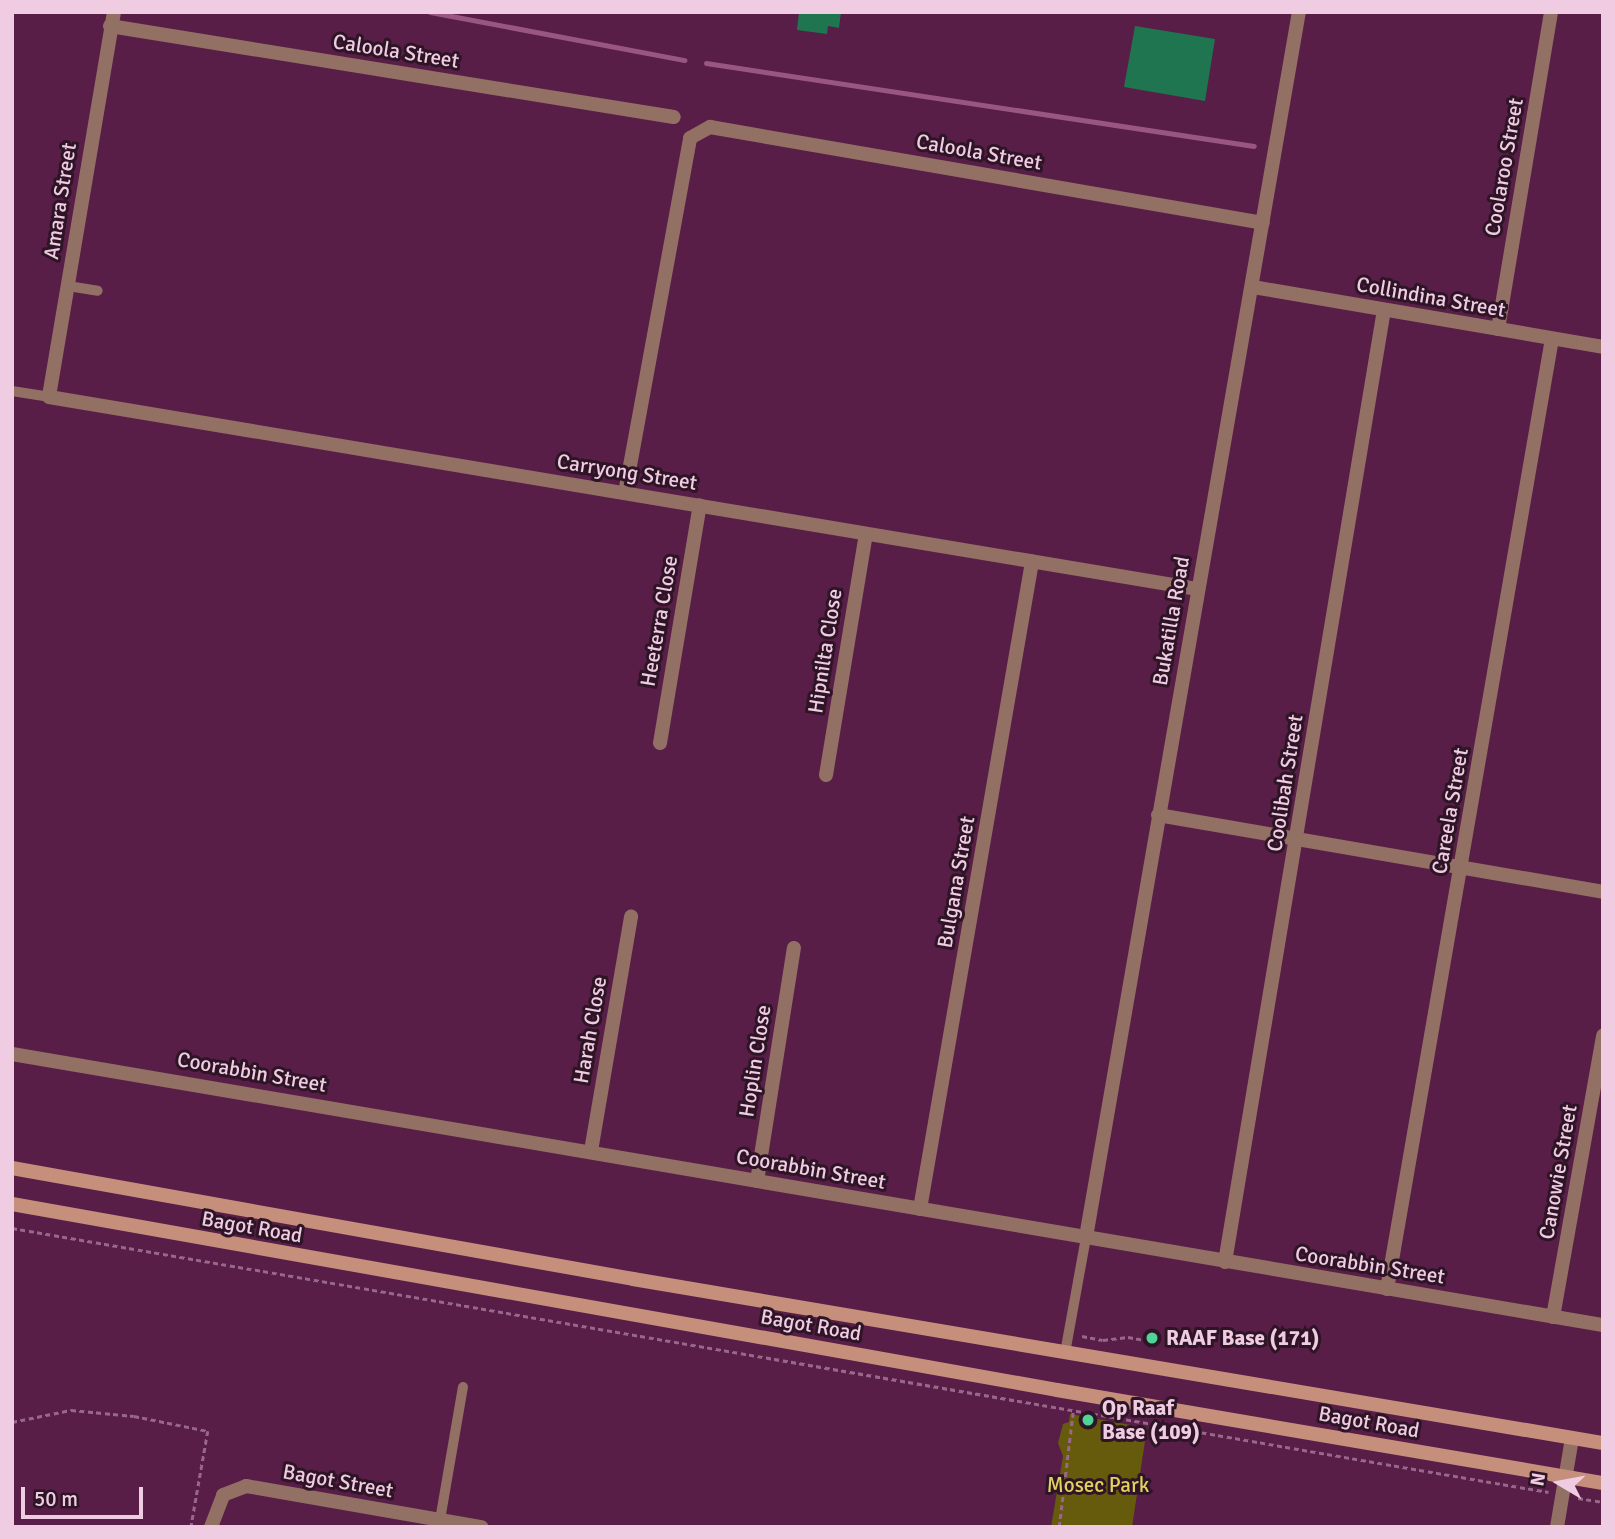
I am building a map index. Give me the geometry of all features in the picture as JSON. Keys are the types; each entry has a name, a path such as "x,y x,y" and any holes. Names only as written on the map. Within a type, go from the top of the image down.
{"main road":[{"name":"Bagot Road","path":"12,1168 1065,1353 1603,1443"},
{"name":"Bagot Road","path":"12,1204 334,1263 1603,1483"}],"street":[{"name":"Bukatilla Road","path":"1086,1237 1299,12"},
{"name":"Coolaroo Street","path":"1498,329 1551,12"},
{"name":"Caloola Street","path":"112,19 674,117"},
{"name":"Amara Street","path":"50,397 112,19"},
{"name":"Caloola Street","path":"625,493 690,138 710,127 1263,223"},
{"name":"Collindina Street","path":"1252,287 1603,346"},
{"name":"Coolibah Street","path":"1225,1262 1384,310"},
{"name":"Careela Street","path":"1387,1289 1552,339"},
{"name":"Carryong Street","path":"50,397 1198,589"},
{"name":"Heeterra Close","path":"660,743 700,505"},
{"name":"Hipnilta Close","path":"826,775 866,534"},
{"name":"Bulgana Street","path":"920,1209 1032,562"},
{"path":"1158,815 1603,892"},
{"name":"Harah Close","path":"591,1151 631,916"},
{"name":"Hoplin Close","path":"757,1181 794,948"},
{"name":"Canowie Street","path":"1553,1317 1603,1035"},
{"name":"Coorabbin Street","path":"12,1054 1603,1325"},
{"path":"1557,1527 1572,1438"},
{"name":"Bagot Street","path":"211,1527 223,1495 246,1486 481,1527"}],"lane":[{"path":"68,286 98,291"},
{"path":"12,391 50,397"},
{"path":"1065,1353 1086,1237"},
{"path":"440,1520 463,1387"}],"path":[{"path":"12,1228 1603,1502"},
{"path":"1068,1334 1103,1340 1128,1337 1156,1342"},
{"path":"12,1422 71,1410 134,1416 208,1431 191,1527"},
{"path":"1059,1527 1073,1410"}],"green space":[{"name":"Mosec Park","path":"1070,1414 1147,1428 1132,1527 1051,1527 1063,1456 1058,1443 1063,1424 1069,1422"}],"building":[{"path":"799,12 841,12 839,28 828,26 827,34 797,30"},
{"path":"1135,26 1215,39 1205,101 1124,87"}],"waterway":[{"path":"430,12 685,60"},
{"path":"706,63 1254,146"}],"place":[{"name":"RAAF Base (171)","path":"1152,1338"},
{"name":"Op Raaf Base (109)","path":"1088,1420"}]}
